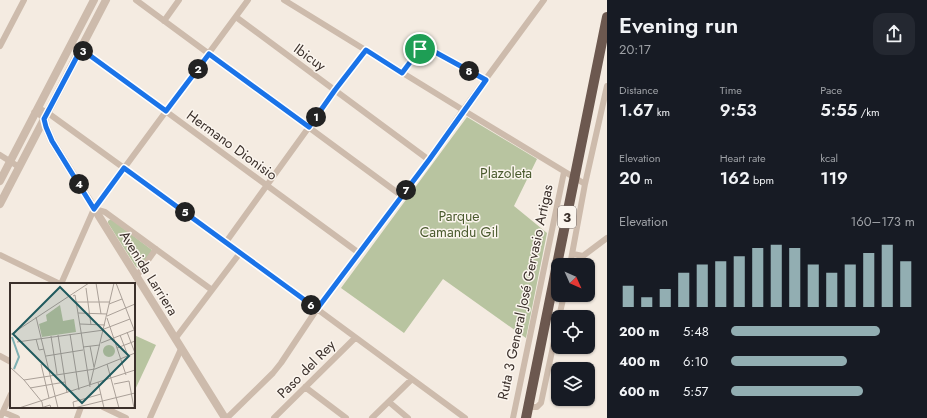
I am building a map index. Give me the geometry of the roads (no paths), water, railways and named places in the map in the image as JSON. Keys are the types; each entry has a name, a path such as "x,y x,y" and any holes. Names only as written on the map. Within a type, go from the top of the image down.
{"highway":[{"name":"Ruta 3 General José Gervasio Artigas","path":"526,418 607,17"}],"street":[{"path":"1,43 24,0"},
{"path":"0,180 94,0"},
{"path":"0,204 106,0"},
{"path":"136,0 402,196"},
{"path":"164,21 179,0"},
{"path":"61,283 94,209 248,0"},
{"path":"284,0 586,184"},
{"path":"226,418 281,363 317,309 429,160 463,110 544,0"},
{"name":"Ibicuy","path":"236,17 429,160"},
{"name":"Hermano Dionisio","path":"71,44 81,49 358,253"},
{"path":"402,73 420,49 424,46 486,80"},
{"path":"226,242 335,90 366,50"},
{"path":"572,258 607,86"},
{"path":"36,111 46,116 124,168 465,418"},
{"name":"Avenida Larriera","path":"46,116 46,127 52,141 181,349 226,418"},
{"name":"Avenida Larriera","path":"27,127 34,132 47,136 52,141"},
{"path":"0,155 19,167"},
{"name":"Ruta 3 General José Gervasio Artigas","path":"513,418 564,172"},
{"path":"94,209 105,212 212,290"},
{"path":"573,254 583,256 607,238"},
{"path":"136,277 156,250"},
{"path":"175,339 240,253"},
{"path":"0,255 59,283"},
{"name":"Paso del Rey","path":"274,418 355,338"},
{"path":"150,418 181,349"},
{"path":"528,407 537,407 541,403 552,354"},
{"path":"0,356 10,361"},
{"path":"372,418 412,379"},
{"path":"305,387 346,418"},
{"path":"10,396 2,415 17,418"},
{"path":"388,402 408,418"},
{"path":"77,418 81,408"},
{"path":"105,408 126,418"}],"park label":[{"name":"Plazoleta","path":"506,173"},
{"name":"Parque Camandu Gil","path":"459,224"}]}
